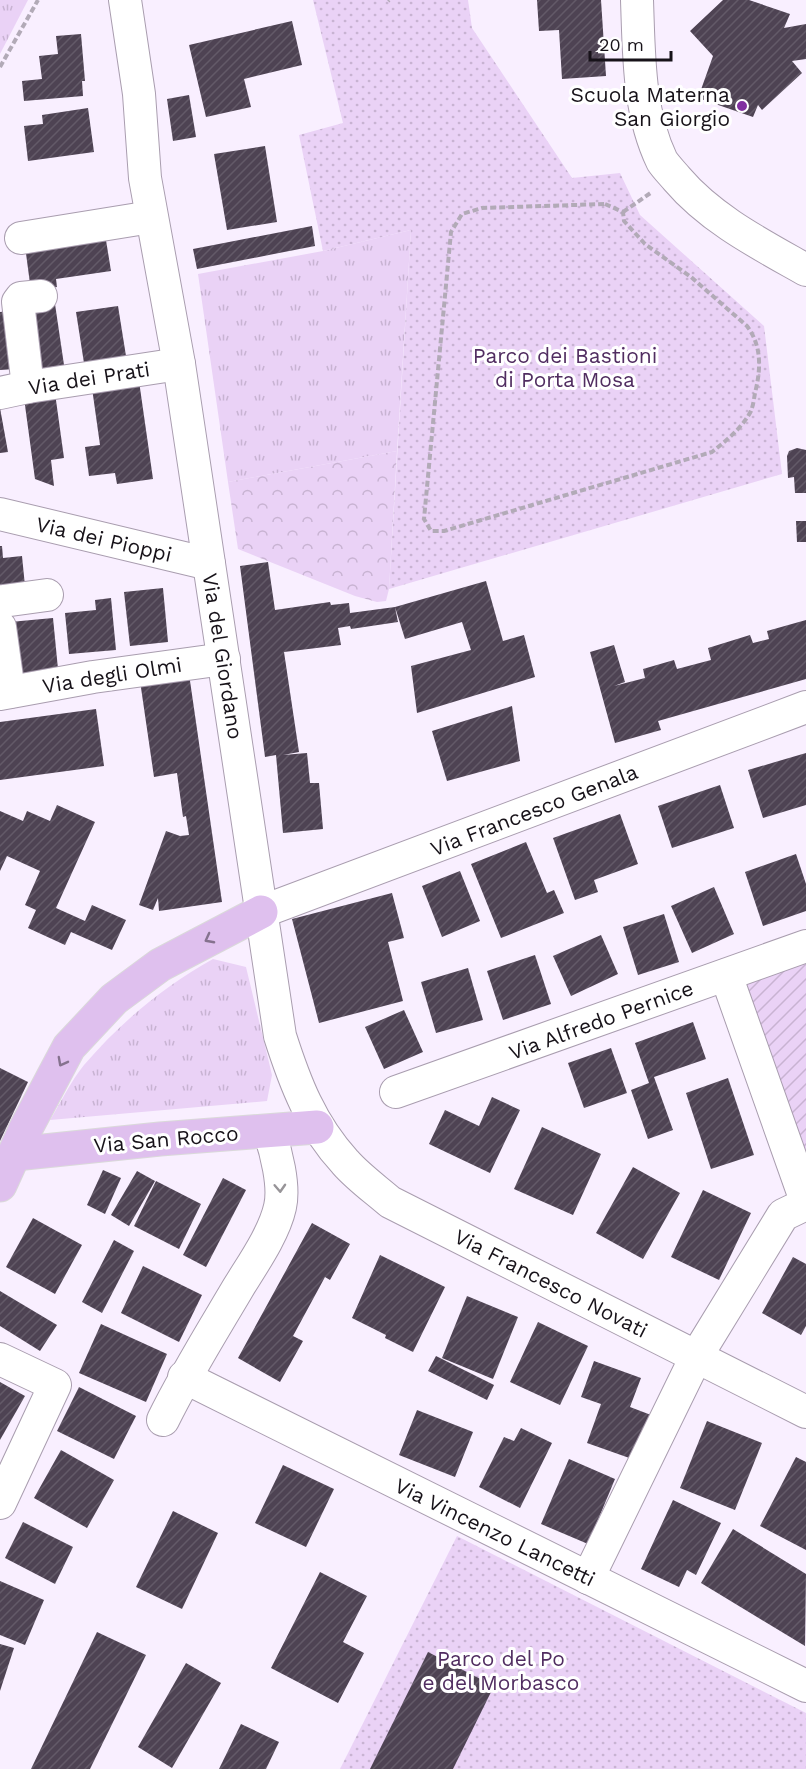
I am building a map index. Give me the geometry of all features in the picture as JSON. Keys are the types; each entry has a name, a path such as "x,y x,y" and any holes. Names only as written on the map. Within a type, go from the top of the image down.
{"main road":[{"path":"0,1185 69,1047 114,999 160,965 261,912"},
{"name":"Via San Rocco","path":"15,1154 160,1139 317,1127"}],"street":[{"name":"Via del Giordano","path":"106,0 121,93 145,178"},
{"name":"Via del Giordano","path":"125,0 139,94 145,178 179,364 280,1035 294,1080 317,1127"},
{"path":"637,0 639,67 646,116 663,162 690,194 735,229 806,270"},
{"path":"21,238 151,217"},
{"path":"14,390 18,302 21,298 41,296"},
{"name":"Via dei Prati","path":"14,390 179,364"},
{"name":"Via dei Pioppi","path":"0,514 209,564"},
{"path":"0,604 3,601 47,595"},
{"path":"0,627 4,693"},
{"name":"Via degli Olmi","path":"4,693 93,677 224,658"},
{"name":"Via Francesco Genala","path":"261,912 806,707"},
{"name":"Via Alfredo Pernice","path":"396,1092 806,946"},
{"path":"588,1578 696,1357 783,1215 806,1202 726,975"},
{"name":"Via Francesco Novati","path":"317,1127 345,1164 390,1202 806,1412"},
{"path":"163,1420 184,1377 265,1244 280,1207 276,1150 269,1131"},
{"path":"0,1359 55,1385 0,1503"},
{"name":"Via Vincenzo Lancetti","path":"184,1377 806,1686"}],"path":[{"path":"0,67 38,0"},
{"path":"605,204 623,212 624,221 645,244 691,277 747,326 754,336 760,358 760,373 752,410 735,433 712,452 444,531 431,531 424,519 450,243 452,232 462,214 482,208 605,204"}],"green space":[{"path":"0,0 28,0 0,54"},
{"name":"Parco dei Bastioni di Porta Mosa","path":"313,0 468,0 472,28 572,178 620,173 640,215 764,326 782,474 389,589 411,230 323,251 299,135 343,123"},
{"path":"411,230 397,451 228,482 198,274 323,251"},
{"path":"397,451 389,589 386,601 377,602 355,596 238,549 228,482"},
{"path":"213,959 246,967 272,1075 267,1101 50,1120 79,1071 113,1034 160,993"},
{"path":"806,959 806,1156 743,982"},
{"name":"Parco del Po e del Morbasco","path":"457,1536 806,1713 806,1769 340,1769"}],"building":[{"path":"537,0 601,0 606,76 562,79 559,30 539,31"},
{"path":"723,0 749,0 790,14 784,28 806,24 806,59 792,61 802,73 762,110 758,105 753,117 698,98 713,56 690,31"},
{"path":"292,21 302,65 244,79 251,107 206,117 189,45"},
{"path":"81,34 85,81 82,81 83,96 24,101 22,81 42,79 39,56 58,54 56,36"},
{"path":"189,95 196,137 173,141 167,99"},
{"path":"88,108 94,152 28,161 24,126 43,124 42,115"},
{"path":"265,146 277,222 227,230 214,154"},
{"path":"312,226 315,246 197,269 193,249"},
{"path":"105,234 111,271 56,279 57,287 31,291 25,246"},
{"path":"55,304 64,365 38,369 28,308"},
{"path":"118,306 126,356 84,363 76,312"},
{"path":"9,311 15,369 0,370 0,312"},
{"path":"139,381 153,479 117,484 115,473 89,476 85,447 100,445 92,388"},
{"path":"55,393 64,458 51,460 54,486 35,479 24,398"},
{"path":"0,408 8,452 0,453"},
{"path":"797,448 806,450 806,493 795,493 794,477 788,478 787,456 789,451"},
{"path":"796,521 806,521 806,542 797,542"},
{"path":"0,546 2,546 3,558 22,556 25,586 0,589"},
{"path":"268,562 275,610 330,602 331,605 349,603 350,613 395,607 398,622 351,629 350,626 338,628 341,645 284,652 299,752 283,755 307,753 310,783 319,783 323,829 283,833 276,755 265,757 240,566"},
{"path":"486,581 503,641 524,635 535,677 417,713 411,666 471,650 462,622 405,639 395,607"},
{"path":"163,588 168,642 130,646 124,592"},
{"path":"111,598 116,650 69,654 65,613 96,610 95,600"},
{"path":"53,618 58,669 15,674 10,622"},
{"path":"806,620 806,679 658,721 661,730 615,743 590,652 614,645 625,682 614,686 645,678 643,669 674,660 677,669 711,660 708,648 750,635 753,643 769,639 767,631"},
{"path":"188,667 222,902 159,911 158,898 153,910 139,905 166,831 180,836 189,835 186,816 183,817 177,773 154,777 139,674"},
{"path":"512,706 520,761 447,781 432,731"},
{"path":"96,709 104,766 0,780 0,722"},
{"path":"806,753 806,805 763,818 748,770"},
{"path":"720,785 734,828 672,848 658,806"},
{"path":"57,805 95,822 56,908 85,921 92,905 126,920 112,950 71,932 65,945 28,928 36,910 25,905 40,871 7,856 0,871 0,811 23,821 27,811 50,821"},
{"path":"620,814 638,864 594,880 598,892 575,900 553,838"},
{"path":"526,842 547,893 554,890 564,913 501,938 471,864"},
{"path":"796,854 806,884 806,911 763,926 745,872"},
{"path":"460,871 480,921 442,937 422,886"},
{"path":"714,887 734,934 692,953 671,906"},
{"path":"392,893 404,938 388,942 403,1001 319,1023 292,919"},
{"path":"664,914 679,962 638,975 623,927"},
{"path":"601,935 618,974 571,996 553,956"},
{"path":"535,955 551,1004 503,1020 487,971"},
{"path":"468,968 483,1020 436,1033 421,982"},
{"path":"404,1010 423,1052 384,1069 365,1027"},
{"path":"693,1022 706,1059 654,1077 673,1130 648,1139 631,1090 649,1083 635,1043"},
{"path":"611,1048 627,1093 584,1108 568,1063"},
{"path":"0,1068 28,1082 0,1141"},
{"path":"728,1078 754,1155 711,1169 686,1093"},
{"path":"492,1097 520,1110 490,1173 429,1144 445,1110 479,1126"},
{"path":"542,1127 601,1154 573,1215 514,1189"},
{"path":"633,1167 680,1193 643,1259 596,1233"},
{"path":"103,1170 121,1178 105,1214 87,1205"},
{"path":"137,1171 155,1181 129,1226 111,1215"},
{"path":"223,1178 246,1190 206,1267 183,1255"},
{"path":"156,1181 201,1204 179,1249 134,1226"},
{"path":"703,1190 751,1213 719,1280 671,1257"},
{"path":"33,1218 82,1245 55,1294 6,1267"},
{"path":"312,1223 350,1244 330,1280 325,1277 293,1336 303,1341 280,1382 238,1358"},
{"path":"114,1240 134,1251 102,1313 82,1302"},
{"path":"380,1255 445,1287 413,1352 352,1318"},
{"path":"793,1257 806,1264 806,1326 801,1335 762,1313"},
{"path":"143,1266 202,1295 179,1342 121,1313"},
{"path":"0,1291 57,1325 40,1351 0,1326"},
{"path":"467,1296 518,1317 493,1379 442,1358"},
{"path":"538,1322 588,1346 560,1405 510,1382"},
{"path":"101,1324 167,1354 146,1402 79,1373"},
{"path":"436,1356 494,1385 487,1400 428,1371"},
{"path":"594,1361 641,1378 630,1407 651,1415 635,1460 587,1443 601,1404 581,1397"},
{"path":"0,1382 25,1396 0,1440"},
{"path":"79,1387 136,1416 114,1459 57,1431"},
{"path":"417,1410 473,1432 455,1477 399,1455"},
{"path":"707,1421 762,1443 735,1510 680,1488"},
{"path":"521,1428 552,1443 520,1508 479,1487 504,1437 514,1441"},
{"path":"61,1450 114,1480 87,1528 34,1498"},
{"path":"796,1457 806,1462 806,1550 760,1526"},
{"path":"569,1459 615,1479 588,1544 541,1524"},
{"path":"283,1465 334,1489 306,1547 255,1523"},
{"path":"673,1500 721,1523 696,1575 687,1570 679,1587 641,1569"},
{"path":"173,1511 218,1533 182,1609 136,1587"},
{"path":"23,1522 73,1547 55,1584 5,1558"},
{"path":"733,1529 806,1574 805,1646 701,1583"},
{"path":"320,1572 367,1596 343,1642 364,1653 338,1703 271,1668"},
{"path":"0,1581 44,1600 25,1645 0,1635"},
{"path":"97,1632 146,1655 90,1769 31,1769"},
{"path":"0,1644 14,1648 0,1691"},
{"path":"428,1652 494,1686 453,1769 370,1769"},
{"path":"186,1663 221,1683 172,1768 138,1747"},
{"path":"241,1724 279,1742 266,1769 219,1769"}],"place":[{"name":"Scuola Materna San Giorgio","path":"742,106"}]}
